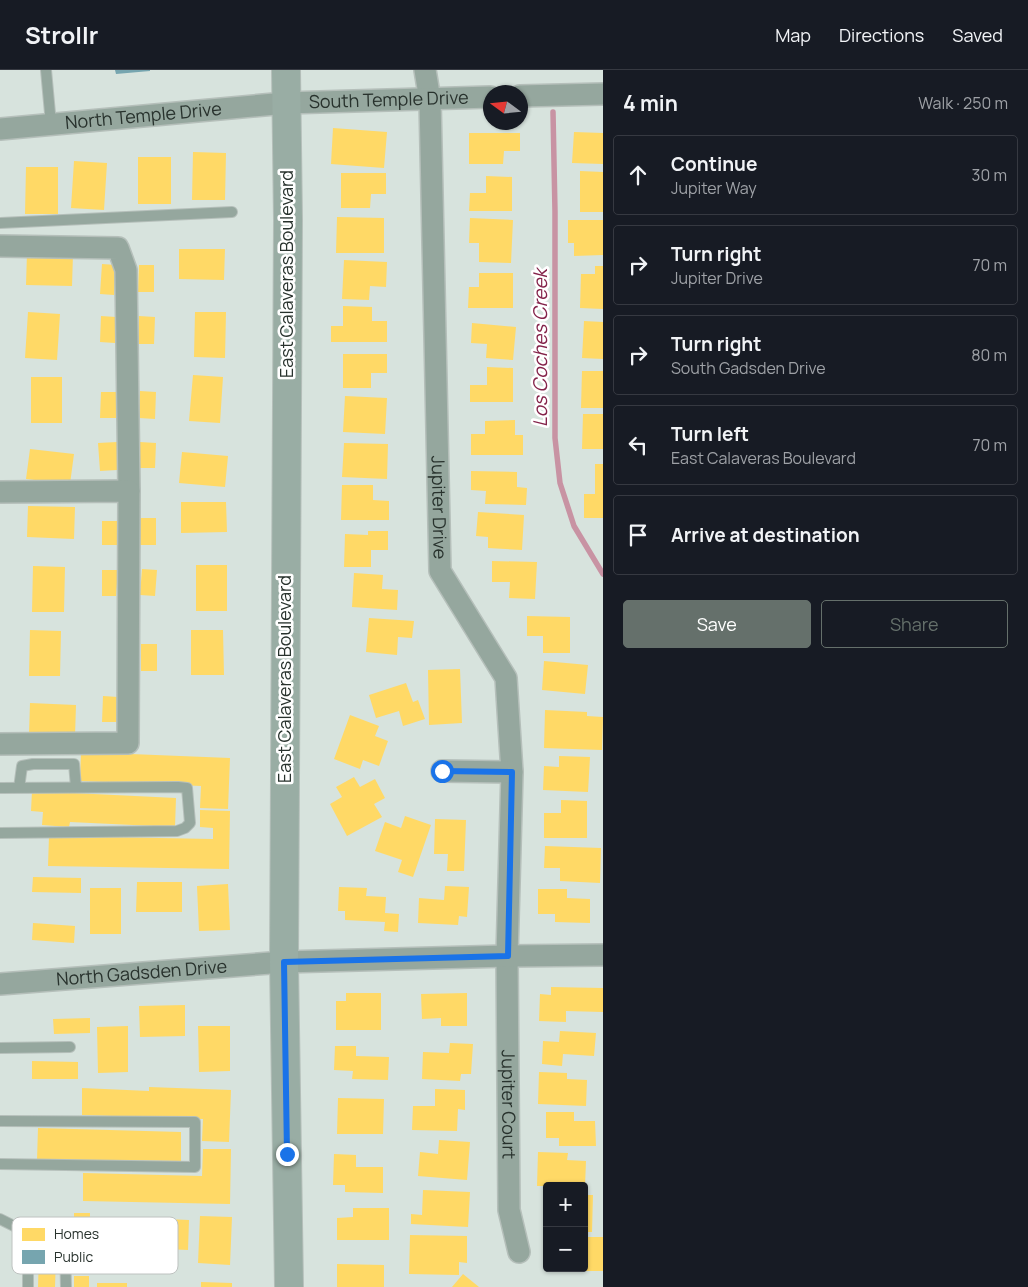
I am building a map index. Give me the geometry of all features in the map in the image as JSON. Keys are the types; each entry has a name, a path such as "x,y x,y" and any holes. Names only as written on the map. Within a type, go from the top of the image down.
{"main road":[{"name":"East Calaveras Boulevard","path":"286,70 288,230 284,962 289,1287"}],"street":[{"name":"Jupiter Drive","path":"425,70 430,100 440,571 506,678 512,772 508,956"},
{"path":"528,96 603,94"},
{"name":"South Temple Drive","path":"286,103 483,97"},
{"name":"North Temple Drive","path":"0,129 286,103"},
{"path":"0,246 118,248 126,270 129,491 128,743 0,744"},
{"path":"0,492 129,491"},
{"path":"442,771 512,772"},
{"name":"North Gadsden Drive","path":"0,984 284,962 603,955"},
{"name":"Jupiter Court","path":"508,956 509,1210 519,1252"}],"lane":[{"path":"46,70 51,124"},
{"path":"0,224 232,212"},
{"path":"19,788 22,766 33,764 74,764 76,787"},
{"path":"0,788 187,788 190,823 185,828 177,831 0,833"},
{"path":"0,1048 70,1046"},
{"path":"0,1121 195,1122 195,1167 0,1164"},
{"path":"0,1219 12,1225"},
{"path":"28,1274 28,1287"},
{"path":"66,1274 66,1287"}],"building: Homes":[{"path":"333,128 387,132 384,168 331,164"},
{"path":"574,132 603,133 603,164 572,163"},
{"path":"469,133 520,133 520,151 504,151 503,164 469,164"},
{"path":"193,152 226,153 225,200 192,200"},
{"path":"138,157 171,157 171,204 138,204"},
{"path":"74,161 107,163 104,210 71,208"},
{"path":"26,167 58,167 58,214 25,214"},
{"path":"580,171 603,172 603,212 580,212"},
{"path":"341,173 386,173 386,194 371,194 370,208 341,208"},
{"path":"486,176 512,177 512,211 469,211 470,193 486,193"},
{"path":"337,217 384,218 384,253 336,253"},
{"path":"470,218 513,220 511,263 479,262 479,243 469,243"},
{"path":"568,220 603,220 603,255 574,256 574,243 568,243"},
{"path":"179,249 225,249 224,280 179,279"},
{"path":"27,253 73,254 72,286 26,285"},
{"path":"344,260 387,262 386,287 370,286 369,300 342,299"},
{"path":"102,264 116,265 114,295 100,294"},
{"path":"139,265 154,265 154,292 138,292"},
{"path":"595,266 603,266 603,309 580,308 581,274 595,274"},
{"path":"479,273 513,273 513,308 468,308 469,287 479,287"},
{"path":"343,306 372,307 372,321 387,321 387,342 331,342 331,326 343,326"},
{"path":"28,312 60,314 57,360 25,358"},
{"path":"195,312 226,312 225,358 194,357"},
{"path":"101,316 116,317 115,343 100,342"},
{"path":"139,316 155,317 154,344 138,344"},
{"path":"584,321 603,322 603,359 582,358"},
{"path":"472,323 516,327 513,360 486,358 487,344 471,343"},
{"path":"343,354 387,354 387,373 371,373 371,388 343,388"},
{"path":"487,367 513,368 513,402 470,402 470,385 487,385"},
{"path":"582,371 603,371 603,408 581,408"},
{"path":"193,375 223,377 220,423 189,421"},
{"path":"31,377 62,377 62,423 31,423"},
{"path":"140,391 156,392 155,419 139,418"},
{"path":"101,392 116,392 116,418 100,418"},
{"path":"345,396 387,398 385,434 343,432"},
{"path":"583,414 603,414 603,449 582,449"},
{"path":"515,420 515,435 523,435 523,455 471,455 471,434 485,434 485,421"},
{"path":"117,442 117,470 100,471 98,443"},
{"path":"140,442 156,443 155,468 139,468"},
{"path":"344,443 388,444 387,479 342,477"},
{"path":"30,449 74,454 70,484 26,479"},
{"path":"182,452 228,456 225,487 179,483"},
{"path":"595,464 603,464 603,518 584,518 584,494 595,494"},
{"path":"471,471 517,472 517,487 527,488 526,505 485,504 486,491 471,490"},
{"path":"342,485 373,485 373,500 389,501 389,520 341,520"},
{"path":"181,502 226,502 227,532 181,533"},
{"path":"28,506 75,507 74,539 27,537"},
{"path":"478,512 524,515 522,550 488,548 488,537 476,536"},
{"path":"140,518 156,518 156,545 140,545"},
{"path":"102,521 117,521 117,545 102,545"},
{"path":"368,531 388,531 388,550 371,550 371,567 344,567 345,534 368,535"},
{"path":"492,561 537,562 535,599 509,598 510,582 492,582"},
{"path":"196,565 227,565 227,611 196,611"},
{"path":"33,566 65,567 64,612 32,612"},
{"path":"142,569 157,570 155,596 140,595"},
{"path":"102,570 118,570 116,596 102,596"},
{"path":"354,573 383,575 382,589 398,590 397,610 352,607"},
{"path":"527,616 570,617 570,653 543,653 543,636 527,636"},
{"path":"369,618 414,621 412,638 398,637 397,655 366,652"},
{"path":"30,630 61,631 60,676 29,676"},
{"path":"191,630 223,630 224,675 191,675"},
{"path":"141,644 157,644 157,671 141,671"},
{"path":"544,661 588,665 585,694 542,690"},
{"path":"460,669 462,723 429,725 428,670"},
{"path":"406,683 413,702 418,700 425,719 403,726 399,711 376,718 369,695"},
{"path":"103,696 118,697 118,722 102,722"},
{"path":"30,703 76,705 75,736 29,734"},
{"path":"545,710 587,712 587,716 603,717 602,750 544,748"},
{"path":"350,715 379,726 375,736 388,741 379,766 363,760 360,769 334,759"},
{"path":"81,752 230,758 228,809 200,808 201,786 80,781"},
{"path":"559,756 590,757 588,792 543,790 544,766 559,767"},
{"path":"354,777 360,787 375,779 385,798 374,804 382,817 347,836 330,804 342,797 336,787"},
{"path":"32,791 176,798 175,827 70,822 69,827 42,825 43,812 31,811"},
{"path":"561,800 587,801 587,838 544,838 544,813 561,813"},
{"path":"200,810 230,811 229,869 48,866 49,836 213,839 213,828 200,827"},
{"path":"405,816 431,825 413,877 398,872 402,860 375,851 385,822 401,828"},
{"path":"435,819 466,820 464,871 447,871 448,854 434,854"},
{"path":"545,846 601,848 600,883 560,881 560,868 544,868"},
{"path":"33,877 81,878 81,893 32,892"},
{"path":"137,882 182,882 182,912 136,912"},
{"path":"228,884 230,930 199,931 197,886"},
{"path":"445,886 469,887 467,917 459,916 458,925 418,923 419,898 444,900"},
{"path":"339,887 367,888 366,896 386,897 385,913 399,914 398,932 384,931 385,922 345,920 345,911 338,911"},
{"path":"90,888 121,888 121,934 90,934"},
{"path":"538,889 567,889 567,898 590,899 590,923 555,922 555,914 538,914"},
{"path":"33,923 75,926 74,943 32,940"},
{"path":"551,987 603,988 603,1012 566,1011 566,1022 539,1021 540,994 551,995"},
{"path":"346,993 381,993 381,1030 336,1030 336,1001 346,1001"},
{"path":"467,993 467,1026 441,1026 441,1018 422,1019 421,994"},
{"path":"185,1005 185,1036 140,1037 139,1006"},
{"path":"90,1018 90,1033 54,1034 53,1019"},
{"path":"128,1026 128,1072 98,1073 97,1027"},
{"path":"198,1026 230,1026 230,1071 199,1072"},
{"path":"560,1031 596,1033 594,1056 563,1054 562,1066 542,1064 543,1041 559,1042"},
{"path":"450,1043 473,1044 471,1074 461,1074 460,1081 422,1079 423,1052 449,1053"},
{"path":"335,1046 356,1046 356,1056 389,1057 388,1080 352,1079 353,1071 334,1070"},
{"path":"32,1061 78,1062 78,1079 32,1079"},
{"path":"539,1072 567,1073 567,1079 587,1080 586,1106 538,1104"},
{"path":"149,1087 231,1090 229,1142 202,1141 203,1119 82,1115 82,1088 149,1091"},
{"path":"435,1089 465,1090 465,1110 458,1109 457,1131 412,1130 413,1106 435,1106"},
{"path":"338,1098 384,1099 383,1134 337,1134"},
{"path":"546,1112 574,1112 574,1121 595,1121 596,1146 559,1146 559,1138 546,1138"},
{"path":"38,1128 181,1132 181,1161 37,1160"},
{"path":"439,1140 470,1142 467,1180 418,1176 420,1152 438,1154"},
{"path":"203,1149 231,1149 230,1204 83,1201 83,1173 202,1176"},
{"path":"538,1152 568,1153 567,1160 586,1161 585,1182 543,1182 543,1186 537,1186"},
{"path":"334,1154 356,1155 356,1167 383,1167 383,1193 345,1192 345,1185 333,1185"},
{"path":"423,1190 470,1192 468,1227 411,1224 411,1214 422,1215"},
{"path":"588,1195 593,1195 592,1232 588,1232"},
{"path":"353,1208 389,1208 389,1240 337,1240 337,1218 353,1217"},
{"path":"74,1213 90,1213 90,1217 74,1217"},
{"path":"200,1216 232,1217 230,1265 198,1263"},
{"path":"178,1220 189,1220 188,1250 178,1250"},
{"path":"410,1235 467,1236 467,1263 459,1262 459,1275 409,1274"},
{"path":"588,1237 603,1237 603,1271 588,1271"},
{"path":"337,1264 384,1265 384,1287 337,1287"},
{"path":"38,1274 55,1274 55,1287 38,1287"},
{"path":"463,1274 479,1287 452,1287"},
{"path":"74,1276 89,1276 89,1287 74,1287"},
{"path":"201,1282 232,1283 232,1287 201,1287"},
{"path":"97,1283 127,1283 127,1287 97,1287"}],"building: Public":[{"path":"115,70 150,70 150,71 116,74"}],"waterway":[{"name":"Los Coches Creek","path":"553,112 555,438 560,483 574,526 603,574"}],"route":[{"path":"287,1154 284,962 508,956 512,772 442,771"}]}
